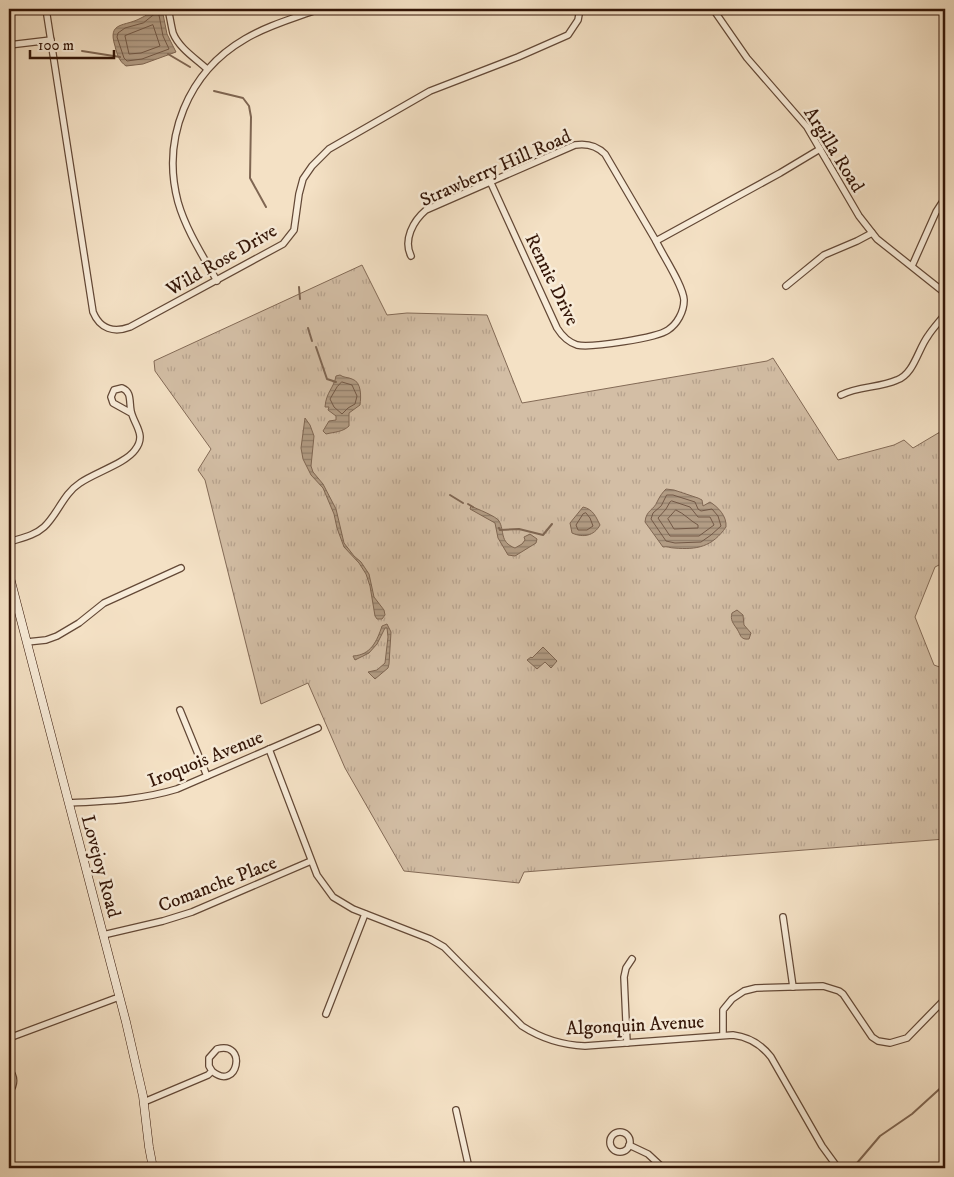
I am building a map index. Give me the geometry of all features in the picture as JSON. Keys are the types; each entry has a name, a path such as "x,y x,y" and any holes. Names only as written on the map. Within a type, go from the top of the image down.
{"main road":[{"name":"Lovejoy Road","path":"9,574 120,997 144,1102 153,1168"}],"street":[{"name":"Wild Rose Drive","path":"46,9 90,298 96,319 107,328 124,330 283,244 292,234 295,225 298,194 303,179 312,166 329,149 430,90 568,35 578,20 580,9"},
{"path":"168,9 172,30 176,39 181,46 207,69"},
{"name":"Argilla Road","path":"713,9 747,58 801,118 859,216 872,233 945,293"},
{"path":"217,281 185,221 178,202 174,183 173,159 179,120 190,95 207,69 226,52 250,36 315,10"},
{"path":"9,45 51,40"},
{"name":"Strawberry Hill Road","path":"411,256 408,244 413,226 418,217 435,206 581,144 592,146 605,154 656,241"},
{"path":"656,241 780,173 820,148"},
{"name":"Rennie Drive","path":"490,182 557,328 566,340 572,343 591,346 640,338 665,332 675,324 682,311 683,295 656,241"},
{"path":"912,266 936,212 945,198"},
{"path":"786,286 824,255 857,242 872,233"},
{"path":"841,395 858,388 874,387 900,380 907,372 928,335 945,314"},
{"path":"9,542 39,531 48,523 74,486 133,452 140,441 140,433 131,413 128,392 122,388 116,388 111,395 112,401 131,413"},
{"path":"27,642 46,640 57,636 79,623 104,602 181,568"},
{"path":"180,710 207,776"},
{"name":"Iroquois Avenue","path":"69,803 152,796 177,789 318,728"},
{"name":"Algonquin Avenue","path":"269,749 316,876 333,897 353,909 430,939 444,947 522,1026 536,1035 554,1042 568,1045 723,1035 741,1036 751,1040 765,1048 822,1146 838,1168"},
{"name":"Comanche Place","path":"104,935 192,912 311,861"},
{"path":"326,1014 365,914"},
{"path":"783,917 793,987"},
{"path":"627,1042 624,977 626,968 632,959"},
{"path":"723,1035 724,1010 727,1004 738,994 756,988 823,986 839,991 847,998 872,1037 883,1043 907,1038 945,999"},
{"path":"9,1038 120,997"},
{"path":"222,1048 233,1052 237,1064 232,1072 226,1076 220,1076 212,1071 208,1060 214,1051 222,1048"},
{"path":"9,1070 14,1080 9,1092"},
{"path":"144,1102 201,1079 212,1071"},
{"path":"456,1110 469,1168"},
{"path":"629,1146 648,1154 664,1168"}],"green space":[{"path":"362,265 387,315 407,313 487,315 522,403 767,361 773,358 838,460 894,445 904,440 913,448 945,429 945,562 935,567 915,617 934,665 945,669 945,839 524,872 519,883 404,871 345,768 308,683 261,704 205,480 198,470 211,449 155,371 154,361"}],"water":[{"path":"154,9 162,9 167,34 176,52 143,64 126,66 118,55 113,32 119,26 135,21"},
{"path":"340,375 358,383 361,398 360,405 349,413 349,426 347,428 326,434 323,431 329,421 336,420 336,416 328,410 329,407 325,407 326,402 336,376"},
{"path":"305,418 314,436 311,466 313,472 323,484 336,509 344,543 369,574 374,597 384,610 385,615 382,619 377,619 375,616 366,574 359,563 344,547 334,514 323,488 311,475 303,459 301,448"},
{"path":"666,489 698,498 702,500 703,506 710,502 716,506 726,523 726,527 721,534 709,543 697,548 663,547 645,522 648,513 656,505"},
{"path":"471,506 499,521 504,539 510,546 515,548 522,544 525,540 524,537 530,534 537,539 536,543 515,556 508,555 498,538 495,523 470,509"},
{"path":"583,507 592,511 600,525 595,532 584,536 572,533 570,523"},
{"path":"737,610 743,615 744,625 751,633 749,639 741,637 732,621 732,613"},
{"path":"387,624 391,632 389,664 388,668 375,679 368,672 377,670 385,663 388,637 387,628 385,628 377,644 369,653 355,660 353,656 369,650 378,637 382,626"},
{"path":"543,647 557,661 551,668 545,662 537,669 527,660 532,658"}],"waterway":[{"path":"82,51 120,57"},
{"path":"168,54 190,67"},
{"path":"214,91 243,98 249,106 251,117 250,178 266,207"},
{"path":"299,287 300,299"},
{"path":"308,328 312,341"},
{"path":"316,347 327,379 336,382"},
{"path":"450,495 463,503"},
{"path":"468,504 473,507"},
{"path":"499,528 500,530 519,529 543,535 552,524"},
{"path":"857,1163 880,1136 912,1114 945,1084"}]}
